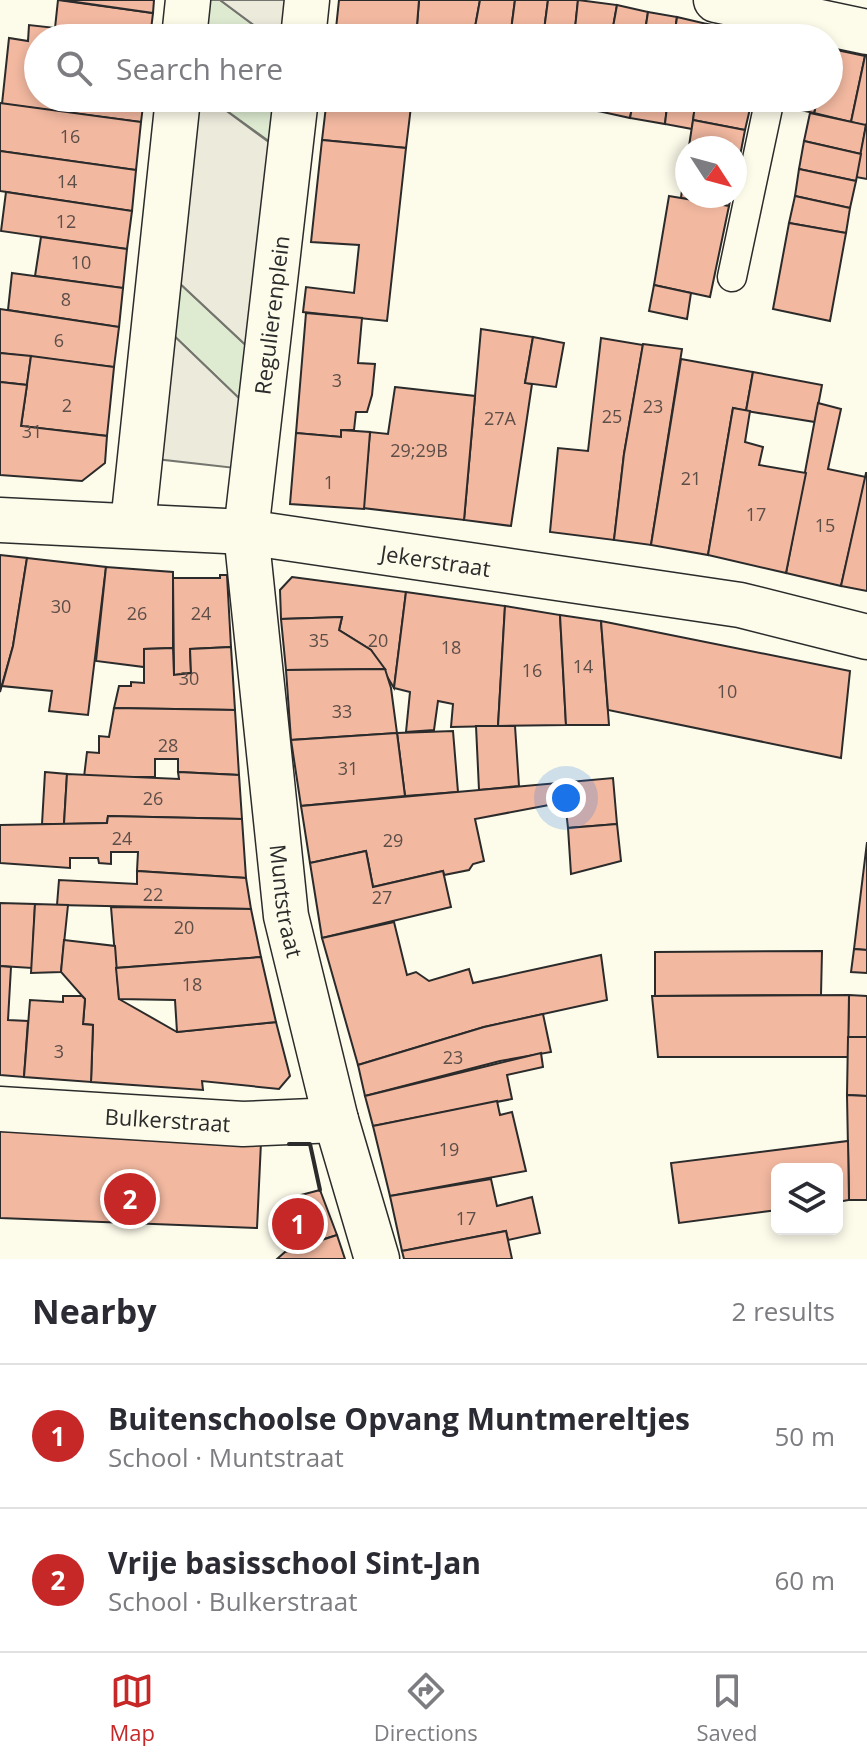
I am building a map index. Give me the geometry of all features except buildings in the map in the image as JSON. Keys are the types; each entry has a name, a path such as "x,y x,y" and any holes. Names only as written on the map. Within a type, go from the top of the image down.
{"street":[{"path":"185,24 188,0"},
{"path":"304,24 307,0"},
{"path":"716,0 777,24"},
{"path":"843,31 867,32"},
{"path":"133,524 177,112"},
{"name":"Regulierenplein","path":"246,532 294,112"},
{"name":"Jekerstraat","path":"0,520 133,524 246,532 740,605 867,637"},
{"name":"Muntstraat","path":"246,532 286,916 336,1120 377,1259"},
{"name":"Bulkerstraat","path":"0,1109 243,1124 336,1120"}],"lane":[{"path":"732,277 767,112"}],"green space":[{"path":"204,0 220,0 252,24 201,24"},
{"path":"228,112 274,112 270,142"},
{"path":"174,278 251,350 244,403 168,330"}],"shaded area":[{"path":"220,0 288,0 285,24 252,24"},
{"path":"192,112 228,112 270,143 251,350 174,278"},
{"path":"168,330 244,403 235,468 156,459"}],"wall":[{"path":"289,1144 310,1144 320,1190"}],"place":[{"name":"Vrije basisschool Sint-Jan","path":"130,1199"},
{"name":"Buitenschoolse Opvang Muntmereltjes","path":"298,1224"}]}
